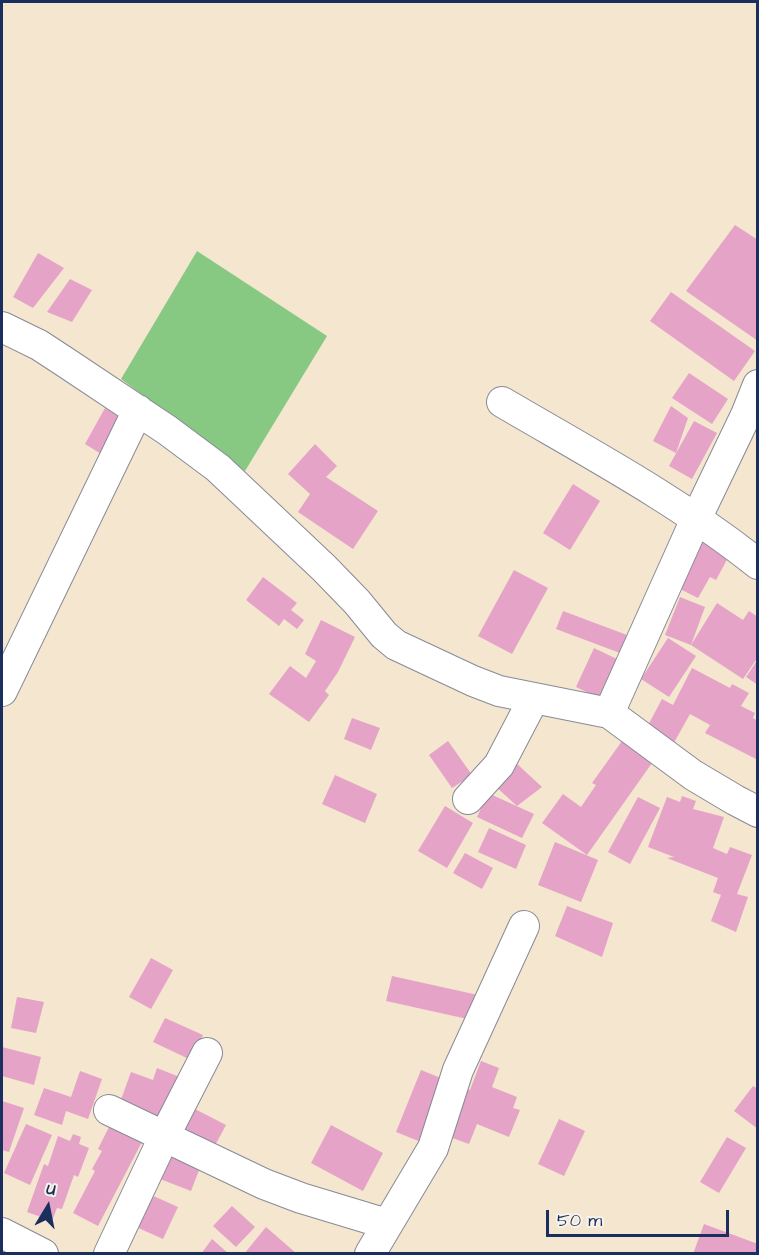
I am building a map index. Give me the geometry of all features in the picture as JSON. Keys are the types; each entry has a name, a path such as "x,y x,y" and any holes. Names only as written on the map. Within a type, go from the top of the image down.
{"street":[{"path":"2,327 39,345 138,410 218,468 324,568 357,602 384,635 396,645 499,691 609,713 693,775 758,812"},
{"path":"609,713 758,385"},
{"path":"502,402 666,498 727,539 758,564"},
{"path":"2,691 138,410"},
{"path":"468,799 499,765 534,698"},
{"path":"370,1254 433,1148 458,1070 524,926"},
{"path":"110,1254 164,1137 207,1053"},
{"path":"109,1110 264,1184 301,1198 387,1224"},
{"path":"2,1233 43,1254"}],"green space":[{"path":"197,251 327,336 245,471 121,379"}],"building":[{"path":"735,225 758,240 758,341 686,291"},
{"path":"38,253 64,268 33,308 13,297"},
{"path":"70,279 92,290 72,322 47,312"},
{"path":"671,292 755,351 734,381 650,321"},
{"path":"689,373 728,399 712,424 672,398"},
{"path":"671,406 688,418 676,453 653,441"},
{"path":"105,408 125,421 106,457 85,444"},
{"path":"694,421 717,433 692,479 669,466"},
{"path":"315,444 337,466 326,477 378,511 353,549 298,512 310,494 288,474"},
{"path":"573,484 600,501 570,550 543,533"},
{"path":"701,539 730,554 716,580 710,577 698,598 676,587"},
{"path":"514,570 548,588 512,654 478,636"},
{"path":"263,577 297,603 291,610 304,620 297,629 284,619 279,626 246,600"},
{"path":"680,597 705,607 691,645 665,635"},
{"path":"717,603 743,620 749,611 758,617 758,657 743,679 691,645"},
{"path":"563,611 627,635 620,653 556,629"},
{"path":"321,620 355,637 338,672 325,691 329,695 309,722 269,694 290,666 306,678 316,661 305,654"},
{"path":"668,638 696,656 669,697 641,679"},
{"path":"594,648 619,660 601,699 576,687"},
{"path":"758,659 758,685 746,677"},
{"path":"692,668 730,688 732,684 749,693 741,706 755,713 753,718 758,721 758,760 705,733 710,725 690,714 671,748 645,731 662,699 673,705"},
{"path":"352,718 380,728 371,750 344,739"},
{"path":"448,741 472,775 452,788 429,755"},
{"path":"622,741 652,763 587,855 542,823 563,794 581,807 596,785 592,783"},
{"path":"515,762 542,787 517,806 494,785"},
{"path":"335,775 377,794 365,823 322,804"},
{"path":"488,793 534,814 522,838 477,817"},
{"path":"682,796 696,801 693,809 724,817 713,848 727,854 730,847 752,855 737,894 748,897 736,932 711,921 721,895 713,892 718,878 667,858 674,857 648,847 667,797 680,802"},
{"path":"638,797 660,808 630,864 608,852"},
{"path":"445,806 473,823 447,868 418,851"},
{"path":"489,828 526,845 516,869 478,852"},
{"path":"555,842 598,860 581,902 538,885"},
{"path":"465,853 493,868 482,889 453,873"},
{"path":"567,906 613,923 602,957 555,936"},
{"path":"151,958 173,970 151,1009 129,997"},
{"path":"392,976 478,995 472,1020 386,1001"},
{"path":"17,997 44,1002 36,1033 11,1028"},
{"path":"165,1018 203,1035 191,1060 153,1042"},
{"path":"2,1047 41,1057 34,1085 2,1076"},
{"path":"481,1061 499,1068 492,1087 517,1097 513,1108 520,1110 509,1137 477,1124 469,1144 433,1131 426,1144 396,1132 421,1070 470,1090"},
{"path":"157,1068 182,1078 163,1122 119,1105 131,1072 153,1080"},
{"path":"80,1071 102,1079 88,1119 66,1111 62,1125 34,1115 44,1088 71,1097"},
{"path":"753,1086 758,1089 758,1129 734,1111"},
{"path":"2,1101 24,1108 9,1152 2,1150"},
{"path":"189,1106 226,1125 212,1151 177,1130"},
{"path":"559,1119 585,1131 564,1176 538,1164"},
{"path":"112,1121 144,1138 98,1226 73,1213 95,1171 92,1169 102,1151 98,1149"},
{"path":"26,1124 52,1135 30,1185 4,1173"},
{"path":"331,1125 383,1153 363,1191 311,1163"},
{"path":"73,1134 81,1137 79,1144 89,1148 78,1177 74,1175 62,1209 57,1208 52,1221 27,1212 44,1164 48,1166 58,1136 70,1141"},
{"path":"727,1137 746,1148 719,1193 700,1182"},
{"path":"166,1151 201,1165 191,1191 155,1177"},
{"path":"149,1194 178,1207 163,1239 134,1226"},
{"path":"232,1206 255,1227 236,1247 213,1226"},
{"path":"704,1224 758,1244 758,1254 693,1254"},
{"path":"266,1227 297,1254 244,1254"},
{"path":"212,1239 229,1254 201,1254"}]}
